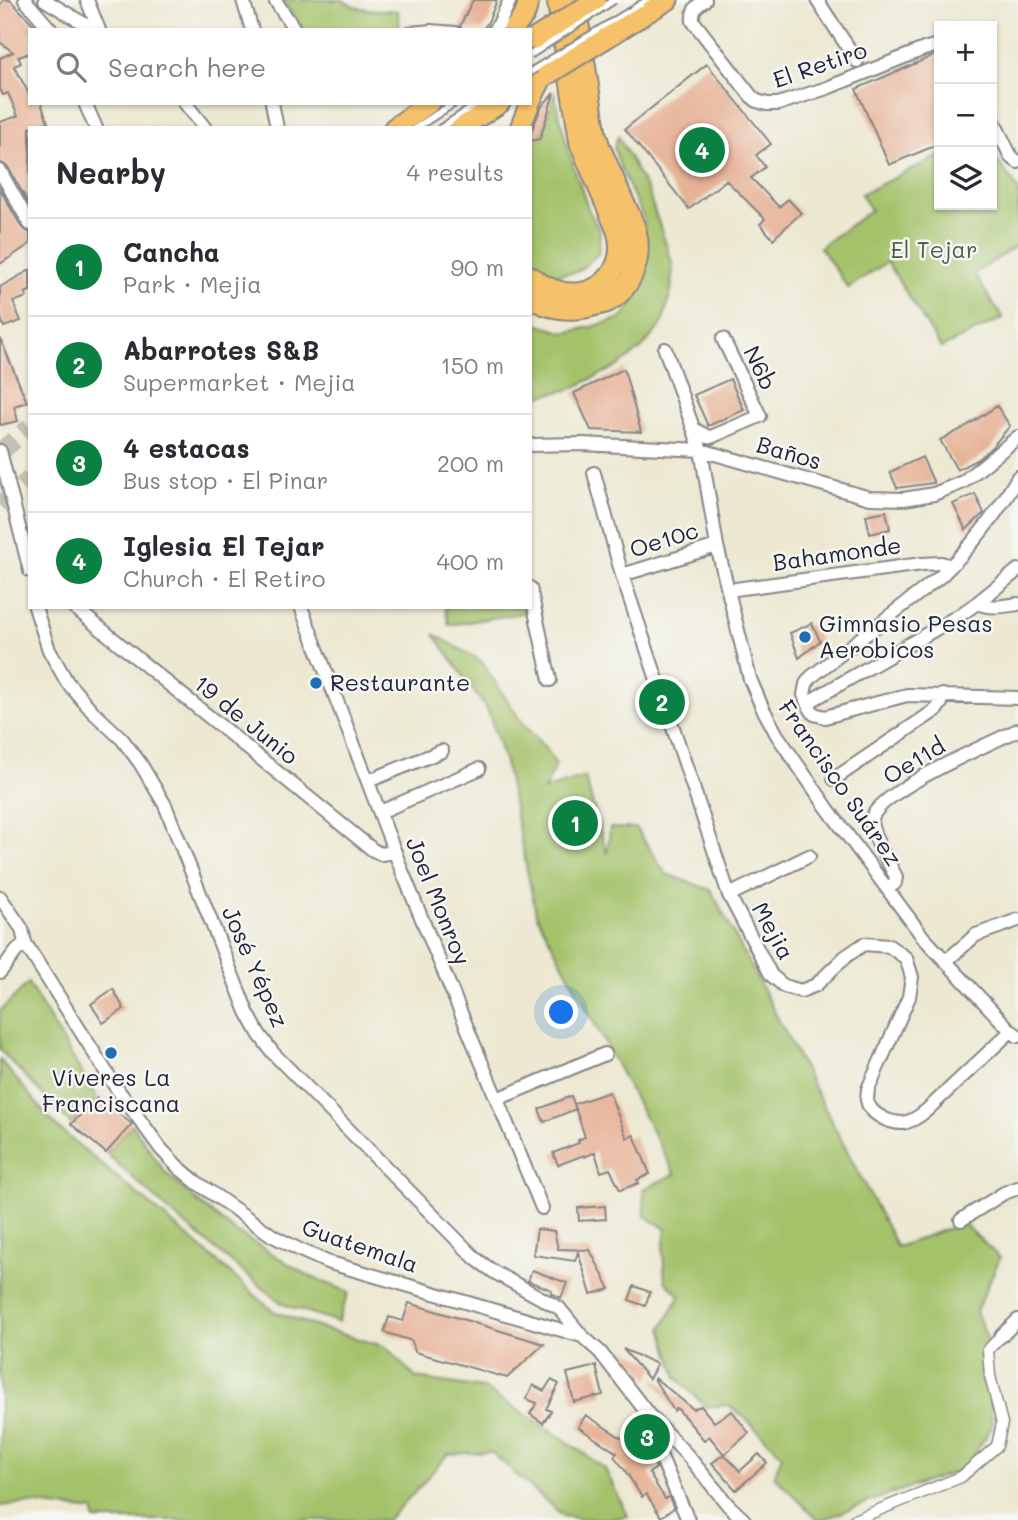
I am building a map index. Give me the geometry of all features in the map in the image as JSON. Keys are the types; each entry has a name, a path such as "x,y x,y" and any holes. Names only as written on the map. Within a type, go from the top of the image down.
{"main road":[{"path":"514,28 525,14 529,0"},
{"path":"532,278 552,289 579,293 601,284 610,275 620,256 621,243 617,231 580,144 557,0"},
{"path":"532,299 550,307 570,309 608,302 631,279 637,265 639,243 635,228 596,134 575,0"},
{"path":"532,44 596,0"},
{"path":"532,96 538,77 643,7 668,0"},
{"path":"464,126 497,105"},
{"path":"521,126 529,105"},
{"path":"397,126 428,108"}],"street":[{"path":"25,0 49,28"},
{"path":"46,0 93,28"},
{"path":"87,0 95,28"},
{"path":"243,0 251,28"},
{"path":"275,0 294,28"},
{"path":"496,28 510,0"},
{"name":"El Retiro","path":"705,0 696,6 693,21 751,96 767,104 778,104 827,88 934,46"},
{"path":"817,0 857,61"},
{"path":"86,105 95,126"},
{"path":"187,105 203,126"},
{"path":"272,105 277,126"},
{"path":"997,128 1011,157 1018,162"},
{"path":"0,170 28,220"},
{"name":"N6b","path":"694,429 711,437 760,416 723,338"},
{"name":"Francisco Suárez","path":"666,349 701,450 717,546 750,679 762,706 777,735 828,809 923,937 1014,1033"},
{"name":"Baños","path":"532,445 582,444 701,450 870,498 904,499 934,494 963,482 1018,437"},
{"path":"0,451 28,563"},
{"name":"Mejia","path":"594,473 622,575 729,895 771,975 784,986 801,991 816,985 845,957 864,944 889,946 906,958 912,977 909,997 868,1089 867,1101 874,1113 887,1120 902,1123 915,1119 1014,1033"},
{"path":"1018,477 984,528 951,566 811,677 806,684 804,695 814,714 825,717 907,695 1018,698"},
{"name":"Oe10c","path":"622,575 717,546"},
{"name":"Bahamonde","path":"728,590 922,564 951,566"},
{"path":"807,704 977,603 1018,570"},
{"path":"532,597 550,680"},
{"path":"977,603 985,607 1018,604"},
{"name":"José Yépez","path":"35,609 49,650 67,682 93,712 122,738 165,805 258,1034 273,1053 476,1259 559,1308 582,1336"},
{"name":"19 de Junio","path":"76,609 373,850 381,854 395,852"},
{"name":"Joel Monroy","path":"302,609 395,852 542,1208"},
{"path":"834,779 936,710 943,695"},
{"name":"Oe11d","path":"888,888 895,883 896,877 872,830 871,819 877,810 908,784 1018,730"},
{"path":"368,781 442,751"},
{"path":"380,812 479,769"},
{"path":"729,895 809,856"},
{"name":"Guatemala","path":"0,897 22,929 25,943 115,1086 161,1149 196,1182 273,1236 327,1262 582,1336"},
{"path":"946,961 976,935 1018,920"},
{"path":"0,972 25,943"},
{"path":"497,1099 605,1054"},
{"path":"961,1220 1004,1193 1018,1188"},
{"path":"854,1520 961,1477 997,1446 1002,1423 990,1376 988,1350 1018,1320"},
{"path":"582,1336 600,1352 648,1414 744,1520"},
{"path":"648,1414 655,1443 688,1520"}],"lane":[{"path":"532,44 614,0"},
{"path":"443,126 477,105"},
{"path":"417,126 428,108"}],"green space":[{"path":"283,0 343,0 362,8 398,11 400,28 302,28"},
{"path":"554,93 568,150 589,211 600,231 598,254 577,272 540,277 532,271 532,141 540,139"},
{"path":"618,136 648,192 673,265 671,291 662,324 641,349 618,366 571,389 532,397 532,323 565,333 622,318 637,296 645,274 644,219 614,148"},
{"name":"El Tejar","path":"934,158 934,210 997,210 997,160 1018,189 1018,245 974,274 1003,318 941,348 887,262 848,288 820,247 871,210 861,194"},
{"path":"445,609 532,609 535,611 449,625"},
{"path":"434,634 481,661 523,724 556,764 544,790 585,777 607,854 610,828 636,828 666,874 711,890 897,1247 963,1223 1000,1258 976,1311 988,1341 992,1427 965,1469 818,1520 774,1476 782,1455 728,1405 706,1407 677,1378 662,1328 680,1296 665,1281 663,1250 666,1229 645,1216 643,1189 675,1174 536,914 505,763 488,711"},
{"path":"28,983 97,1098 71,1124 0,1050 0,1011"},
{"path":"0,1060 57,1127 273,1311 386,1347 416,1378 483,1388 564,1439 605,1469 628,1516 596,1519 563,1516 491,1452 448,1454 387,1520 95,1520 94,1511 28,1503 0,1506"},
{"path":"132,1124 165,1172 233,1230 309,1276 349,1292 338,1322 283,1304 178,1219 106,1153"}],"building":[{"path":"4,0 10,0 37,28 28,28 28,54 18,56 21,63 14,66 28,92 28,105 42,105 48,122 39,126 28,126 28,202 8,167 0,162 0,122 18,116 8,93 3,95 0,89 0,58 13,52 0,42 0,4"},
{"path":"473,0 497,0 484,28 460,26"},
{"path":"934,55 934,146 889,165 856,89"},
{"path":"707,64 771,144 756,155 765,167 751,178 779,207 788,199 801,213 773,239 760,224 765,219 726,180 689,209 625,129"},
{"path":"554,93 540,139 532,141 532,129 542,106"},
{"path":"0,189 22,228 28,232 28,245 0,264"},
{"path":"28,271 28,292 25,293 27,297 13,302 21,321 4,327 0,315 0,287"},
{"path":"0,338 27,402 14,406 18,421 0,425"},
{"path":"624,369 641,432 591,430 574,393"},
{"path":"730,379 744,410 708,426 694,395"},
{"path":"997,406 1010,426 978,459 957,470 940,440"},
{"path":"922,457 934,483 897,488 890,472"},
{"path":"975,494 984,513 966,530 953,504"},
{"path":"886,511 890,529 870,534 866,515"},
{"name":"Gimnasio Pesas Aerobicos","path":"812,623 820,641 799,658 790,633"},
{"path":"113,989 124,1009 103,1023 91,1004"},
{"path":"609,1092 627,1138 634,1135 650,1174 637,1180 639,1183 620,1190 610,1169 601,1172 595,1152 558,1165 553,1153 579,1143 578,1140 585,1137 574,1104"},
{"path":"571,1096 576,1109 544,1122 539,1109"},
{"path":"97,1098 132,1124 106,1153 71,1124"},
{"path":"605,1206 606,1219 579,1221 578,1208"},
{"path":"537,1229 554,1231 558,1249 590,1250 610,1289 591,1294 578,1252 575,1261 533,1255"},
{"path":"532,1270 567,1283 561,1298 551,1293 552,1290 528,1281"},
{"path":"634,1286 650,1292 645,1306 629,1300"},
{"path":"409,1303 544,1344 507,1378 415,1352 412,1341 384,1332 389,1317 403,1321"},
{"path":"623,1349 657,1364 649,1379"},
{"path":"596,1366 603,1395 574,1402 567,1373"},
{"path":"655,1378 693,1409 701,1406 714,1422 732,1411 749,1433 724,1454 709,1436 704,1440 677,1408 674,1411"},
{"path":"551,1380 559,1384 546,1409 551,1411 543,1423 530,1414 537,1403 526,1399 533,1385 544,1391"},
{"path":"586,1415 649,1456 656,1468 649,1473 665,1499 669,1497 674,1508 661,1517 646,1494 642,1497 614,1456 617,1453 578,1427"},
{"path":"724,1454 740,1471 759,1454 767,1463 736,1490 712,1463"}],"tunnel":[{"path":"0,452 28,429"},
{"path":"0,506 28,481"}],"place":[{"name":"Iglesia El Tejar","path":"702,150"},
{"name":"Gimnasio Pesas Aerobicos","path":"805,637"},
{"name":"Restaurante","path":"316,683"},
{"name":"Abarrotes S&B","path":"662,702"},
{"name":"Cancha","path":"575,823"},
{"name":"Víveres La Franciscana","path":"111,1053"},
{"name":"4 estacas","path":"647,1437"}]}
